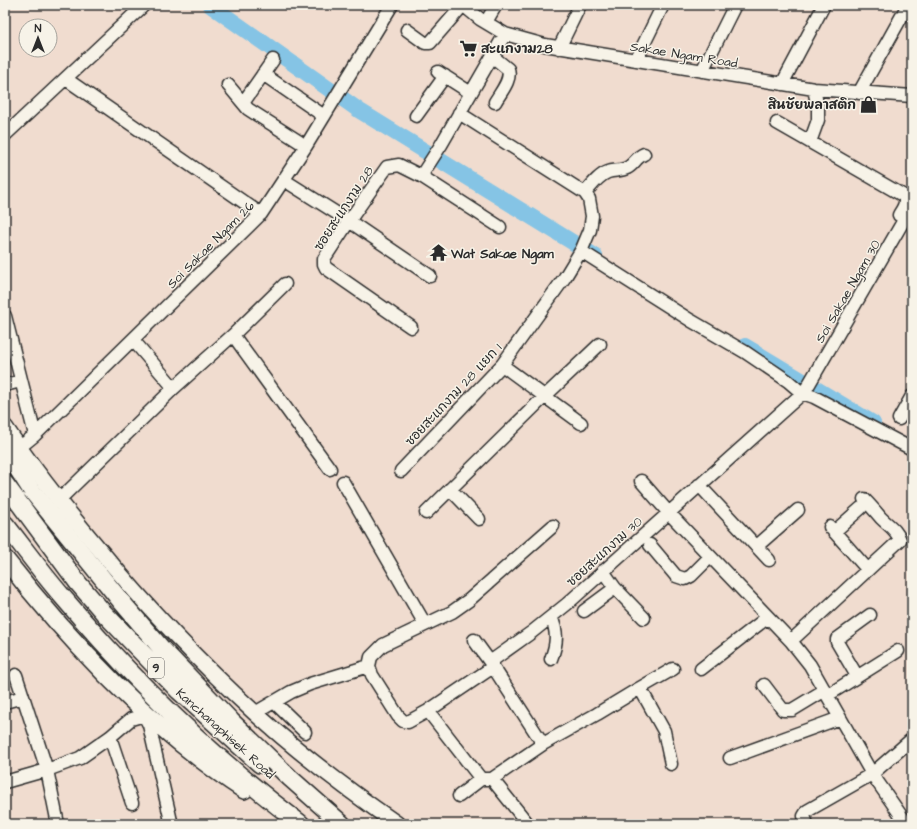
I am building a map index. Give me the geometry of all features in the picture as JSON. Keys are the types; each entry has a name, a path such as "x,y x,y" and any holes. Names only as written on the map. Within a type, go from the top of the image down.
{"highway":[{"path":"12,449 32,491 120,600 167,655 258,748 342,824"},
{"name":"Kanchanaphisek Road","path":"5,484 78,583 154,666 245,752 284,785 335,824"},
{"name":"Kanchanaphisek Road","path":"5,524 60,594 137,678 193,733 252,785 300,824"},
{"path":"5,559 70,637 146,713 215,770 296,824"}],"main road":[{"path":"5,427 12,449 142,600 194,655 255,713 330,776 397,824"}],"street":[{"path":"5,135 144,5"},
{"name":"Soi Sakae Ngam 26","path":"12,449 35,435 261,214 306,146 392,5"},
{"path":"407,30 425,43 430,43 463,5"},
{"name":"Sakae Ngam Road","path":"463,5 483,21 505,34 559,48 814,89 912,96"},
{"path":"483,21 488,5"},
{"path":"483,21 496,5"},
{"path":"559,48 580,5"},
{"path":"636,60 663,5"},
{"path":"702,71 735,5"},
{"path":"782,84 824,5"},
{"path":"859,93 908,5"},
{"path":"500,226 420,176 441,145 505,34"},
{"path":"492,56 508,69 509,72 509,78 495,102"},
{"path":"243,103 273,60"},
{"path":"263,74 324,116"},
{"path":"416,116 442,74 471,93"},
{"path":"66,79 261,214"},
{"path":"228,85 248,109 306,146"},
{"path":"810,142 818,120 818,108 814,89"},
{"path":"459,113 584,193 599,177 608,172 628,168 638,156 644,154"},
{"path":"777,122 904,196 906,200 905,204 867,272"},
{"name":"ซอยสะแกงาม 28","path":"411,327 326,268 324,259 387,166 399,165 420,176"},
{"path":"284,180 349,221 430,276"},
{"name":"ซอยสะแกงาม 28 แยก 1","path":"401,471 502,365 565,276 588,236 592,222 589,199 584,193"},
{"name":"Soi Sakae Ngam 30","path":"804,392 912,206"},
{"path":"581,250 690,320 745,352 804,392 912,449"},
{"path":"58,501 174,388 233,335 285,284"},
{"path":"5,316 35,435"},
{"path":"233,335 330,469"},
{"path":"133,340 174,388"},
{"path":"426,513 600,344"},
{"path":"502,365 581,423"},
{"path":"5,385 22,381"},
{"name":"ซอยสะแกงาม 30","path":"369,666 372,675 403,721 408,722 428,711 491,665 551,617 804,392"},
{"path":"899,419 912,396"},
{"path":"641,481 668,512 791,642 810,665 872,774 907,824"},
{"path":"343,482 425,624"},
{"path":"699,485 769,560"},
{"path":"450,489 479,518"},
{"path":"791,642 868,570 900,540 895,530 863,503 832,530 868,570"},
{"path":"757,546 798,510"},
{"path":"255,713 310,684 369,666 371,657 383,645 452,612 469,600 554,526"},
{"path":"650,545 676,576 685,579 691,576 710,557"},
{"path":"603,571 615,588 644,618"},
{"path":"584,611 615,588"},
{"path":"857,676 837,642 837,639 870,615"},
{"path":"551,617 555,627 556,646 551,659"},
{"path":"701,669 768,617"},
{"path":"474,640 543,744"},
{"path":"764,685 784,710 792,710 857,676 898,651"},
{"path":"459,796 543,744 598,714 673,668"},
{"path":"16,675 47,770 58,824"},
{"path":"640,688 664,731 671,764"},
{"path":"5,702 23,697"},
{"path":"274,702 305,732"},
{"path":"428,711 528,824"},
{"path":"5,782 47,770 80,758 110,737 131,719 142,716 146,719 149,725 170,821"},
{"path":"730,758 840,718"},
{"path":"110,737 132,802"},
{"path":"807,824 804,816 807,811 872,774 912,739"}],"waterway":[{"path":"210,5 360,111 595,256"},
{"path":"745,346 873,423"}],"place":[{"name":"สะแกงาม28","path":"468,48"},
{"name":"สินชัยพลาสติก","path":"869,104"},
{"name":"Wat Sakae Ngam","path":"438,253"}]}
